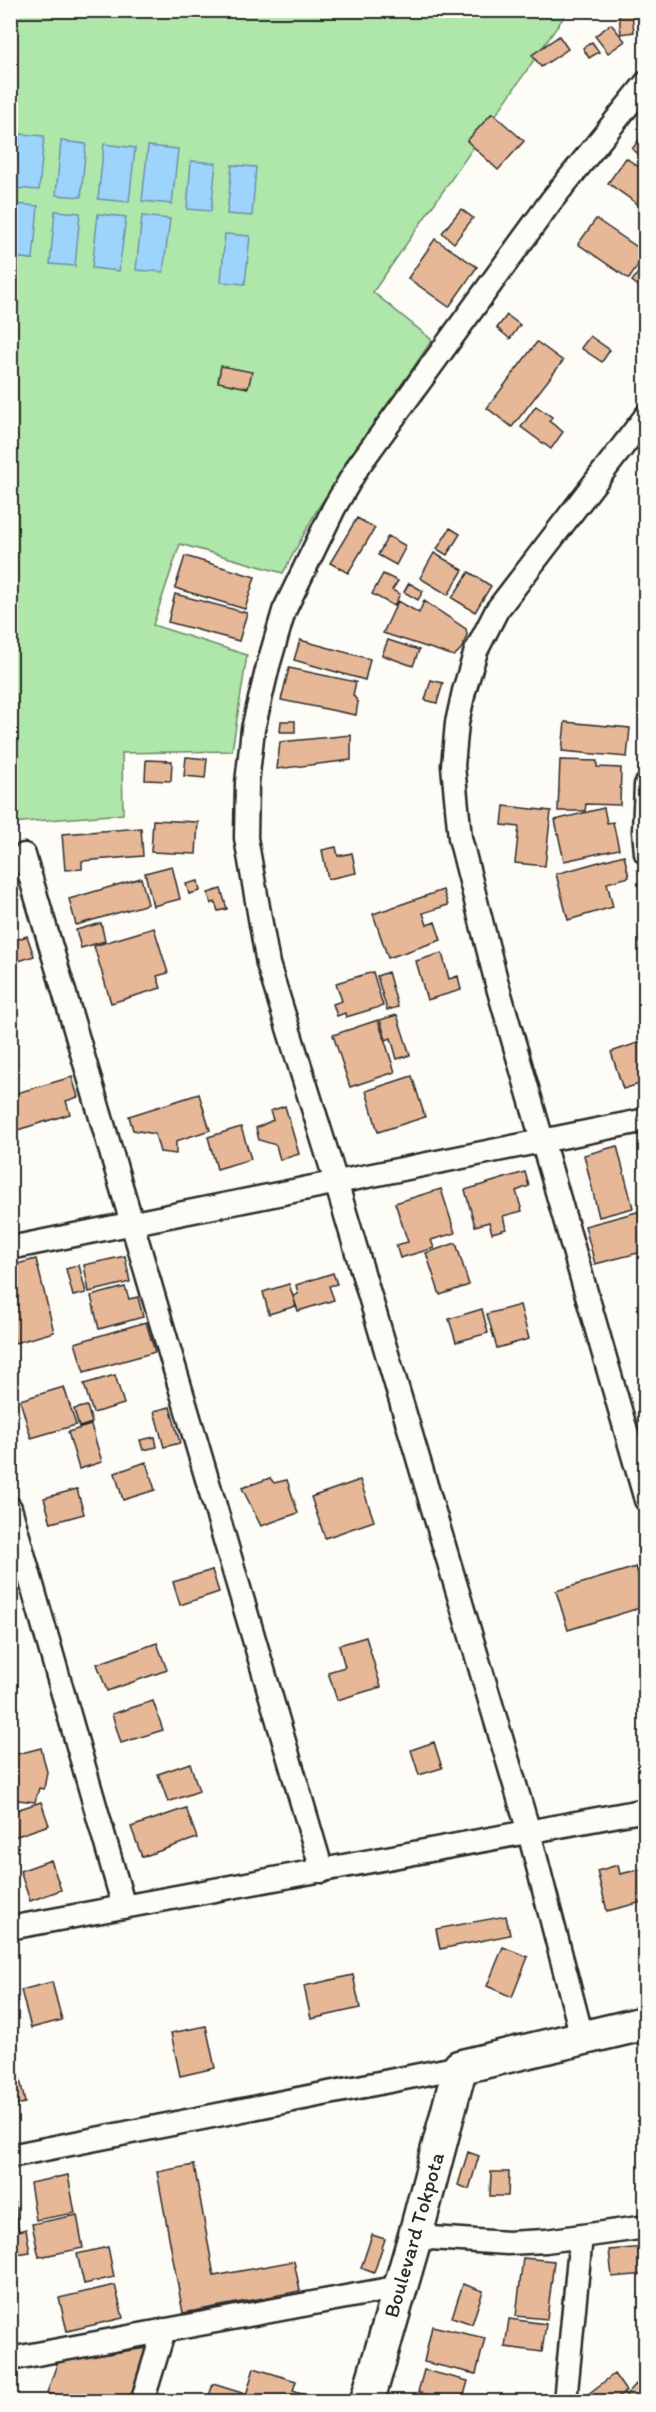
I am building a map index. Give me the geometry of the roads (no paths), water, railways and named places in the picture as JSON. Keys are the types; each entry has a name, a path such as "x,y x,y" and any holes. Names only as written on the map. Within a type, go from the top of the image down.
{"street":[{"path":"582,2037 529,1832 336,1182 267,964 246,838 247,783 253,729 284,611 334,508 360,465 551,201 645,83"},
{"path":"645,416 497,610 476,651 457,723 453,766 460,838 497,984 645,1500"},
{"path":"645,785 645,853"},
{"path":"24,855 322,1870"},
{"path":"10,1248 645,1120"},
{"path":"10,1508 124,1907"},
{"path":"10,1928 645,1810"},
{"path":"10,2156 460,2067 645,2023"},
{"name":"Boulevard Tokpota","path":"367,2402 415,2237 460,2067"},
{"path":"415,2237 507,2243 645,2227"},
{"path":"565,2402 581,2236"},
{"path":"10,2359 400,2287"},
{"path":"142,2402 164,2331"}],"water":[{"path":"20,134 44,136 39,190 14,188"},
{"path":"61,141 86,144 81,197 56,195"},
{"path":"104,144 135,148 129,202 98,199"},
{"path":"148,146 178,149 172,204 142,201"},
{"path":"191,161 216,163 211,211 187,209"},
{"path":"232,165 256,167 252,216 227,214"},
{"path":"13,204 38,206 33,259 11,257"},
{"path":"55,211 80,213 75,266 50,264"},
{"path":"98,214 126,217 119,271 92,268"},
{"path":"142,216 170,219 163,272 136,270"},
{"path":"225,234 250,236 245,284 221,282"}]}
